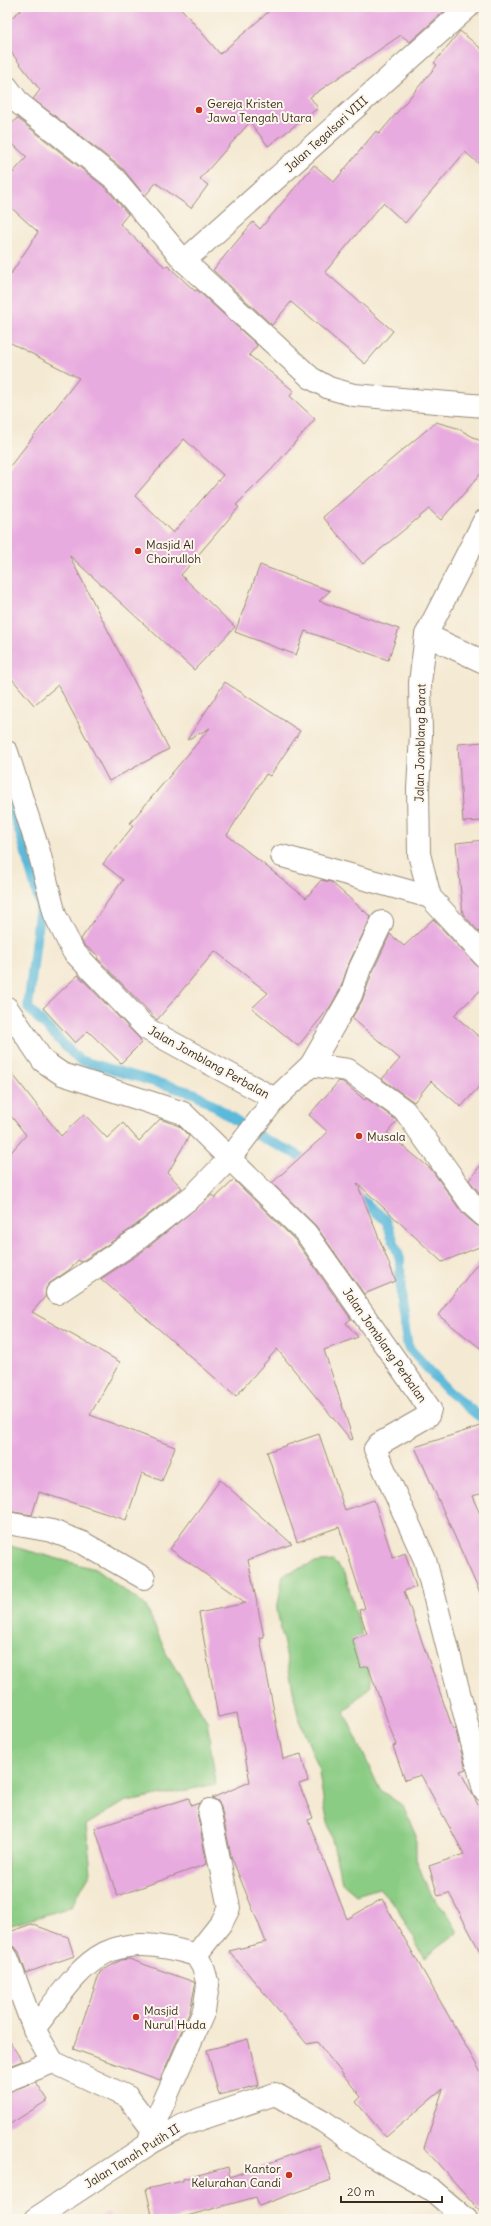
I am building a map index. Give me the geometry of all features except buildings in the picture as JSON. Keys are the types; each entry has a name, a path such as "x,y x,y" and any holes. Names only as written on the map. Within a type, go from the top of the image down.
{"street":[{"name":"Jalan Tegalsari VIII","path":"184,261 468,7"},
{"path":"480,7 484,12"},
{"path":"7,87 20,104 115,179 184,261 311,378 328,388 354,395 484,406"},
{"name":"Jalan Jomblang Barat","path":"484,521 426,635 420,683 419,854 430,897 484,956"},
{"path":"426,635 484,662"},
{"name":"Jalan Jomblang Perbalan","path":"7,752 39,852 55,915 73,951 147,1029 275,1099"},
{"path":"282,856 430,897"},
{"name":"Jalan Jomblang Perbalan","path":"58,1293 135,1241 188,1199 236,1150 275,1099 311,1065 351,996 360,968 382,922"},
{"name":"Jalan Jomblang Perbalan","path":"7,1008 43,1060 62,1074 183,1113 236,1150 306,1233 430,1409 428,1416 379,1444 375,1449 425,1560 484,1790"},
{"path":"311,1065 348,1070 405,1111 472,1205 484,1216"},
{"path":"7,1523 52,1531 83,1543 144,1578"},
{"path":"196,1955 222,1922 229,1908 209,1810"},
{"path":"34,2029 74,1977 96,1957 109,1949 146,1944 172,1948 196,1955 203,1967 208,1985 204,2011 151,2137"},
{"path":"7,1957 34,2029 53,2062 128,2097 151,2137"},
{"path":"7,2080 53,2062"},
{"name":"Jalan Tanah Putih II","path":"35,2219 151,2137 276,2094 323,2121 377,2159 432,2190 466,2219"}],"shaded area":[{"path":"108,2212 113,2219 97,2219"}],"green space":[{"path":"7,1545 95,1569 146,1606 166,1653 207,1721 216,1784 123,1803 86,1825 91,1872 71,1907 9,1926 7,1925"},
{"path":"333,1561 345,1573 362,1636 371,1686 344,1712 380,1790 403,1806 416,1836 416,1859 430,1894 445,1910 458,1932 424,1958 397,1907 379,1888 356,1895 342,1883 324,1805 318,1766 299,1720 277,1610 283,1575 313,1563"}],"waterway":[{"path":"7,794 22,839 40,905 28,1008 79,1060 196,1094 264,1139 294,1153 311,1164"},
{"path":"355,1195 386,1220 400,1259 401,1304 408,1347 449,1392 484,1420"}],"place":[{"name":"Gereja Kristen Jawa Tengah Utara","path":"199,110"},
{"name":"Masjid Al Choirulloh","path":"138,551"},
{"name":"Musala","path":"359,1136"},
{"name":"Masjid Nurul Huda","path":"136,2017"},
{"name":"Kantor Kelurahan Candi","path":"289,2175"}]}
